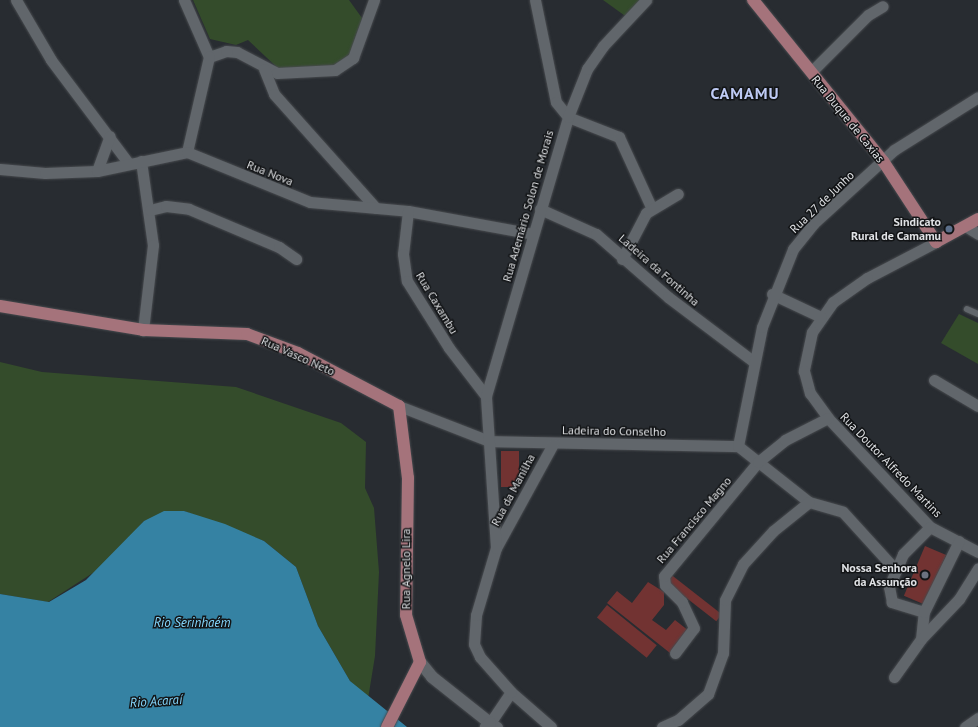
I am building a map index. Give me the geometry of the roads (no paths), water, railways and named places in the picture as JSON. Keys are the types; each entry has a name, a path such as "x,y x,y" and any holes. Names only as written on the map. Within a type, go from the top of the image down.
{"main road":[{"name":"Rua Duque de Caxias","path":"753,0 883,161 936,242"},
{"path":"936,242 967,227 978,219"},
{"name":"Rua Vasco Neto","path":"0,306 144,330 247,334 298,353 399,406"},
{"name":"Rua Agnelo Lira","path":"399,406 408,478 406,615 420,662"},
{"path":"387,727 420,662"}],"street":[{"path":"16,0 51,60 110,136 129,164"},
{"path":"0,169 45,173 97,170 187,152 209,57 184,0"},
{"path":"209,57 226,51 237,52 264,69 290,74 335,70 354,58 374,0"},
{"path":"535,0 548,78 556,102 568,117 619,137 652,209"},
{"name":"Rua Ademário Solon de Morais","path":"490,441 486,396 568,117 596,56 646,0"},
{"path":"811,72 868,15 882,6"},
{"path":"264,69 274,94 376,208"},
{"name":"Rua 27 de Junho","path":"738,446 753,361 772,294 801,237 907,140 978,97"},
{"path":"97,170 110,136"},
{"name":"Rua Nova","path":"187,152 310,202 408,211 533,234"},
{"path":"141,162 150,210 154,245 144,330"},
{"path":"622,258 640,220 652,209 678,194"},
{"path":"150,210 166,206 189,210 279,247 296,259"},
{"name":"Ladeira da Fontinha","path":"540,209 596,234 622,258 753,361"},
{"name":"Rua Caxambu","path":"408,211 403,254 407,282 450,348 486,396"},
{"path":"967,227 978,234"},
{"name":"Rua Doutor Alfredo Martins","path":"936,242 867,278 833,302 821,317 808,344 804,371 810,393 828,418 930,527 978,552"},
{"path":"772,294 821,317"},
{"path":"934,380 978,406"},
{"name":"Rua Vasco Neto","path":"399,406 490,441"},
{"path":"758,462 785,440 828,418"},
{"name":"Ladeira do Conselho","path":"490,441 553,444 738,446"},
{"name":"Rua da Manilha","path":"490,441 496,548"},
{"name":"Rua da Manilha","path":"551,727 511,692 480,657 474,644 476,615 496,548 553,444"},
{"path":"738,446 809,502 842,512 894,568"},
{"name":"Rua Francisco Magno","path":"675,653 694,628 682,602 665,585 664,576 758,462"},
{"path":"662,727 678,720 708,694 723,653 725,600 755,548 809,502"},
{"path":"924,612 892,602 889,588 894,568 911,543 930,527"},
{"path":"921,639 924,612 959,541"},
{"path":"894,678 921,639 959,599 978,568"},
{"name":"Rua Agnelo Lira","path":"420,662 432,677 491,726"},
{"path":"491,726 511,692"},
{"path":"965,727 978,718"}],"lane":[{"path":"967,309 978,314"}],"water":[{"name":"Rio Serinhaém","path":"164,511 184,511 225,524 264,541 296,567 318,626 350,681 407,727 0,727 0,594 49,602 86,580 144,521"}],"place":[{"name":"Sindicato Rural de Camamu","path":"949,229"},
{"name":"Nossa Senhora da Assunção","path":"925,575"}],"district":[{"name":"CAMAMU","path":"745,93"}],"water label":[{"name":"Rio Acaraí","path":"156,702"}]}
